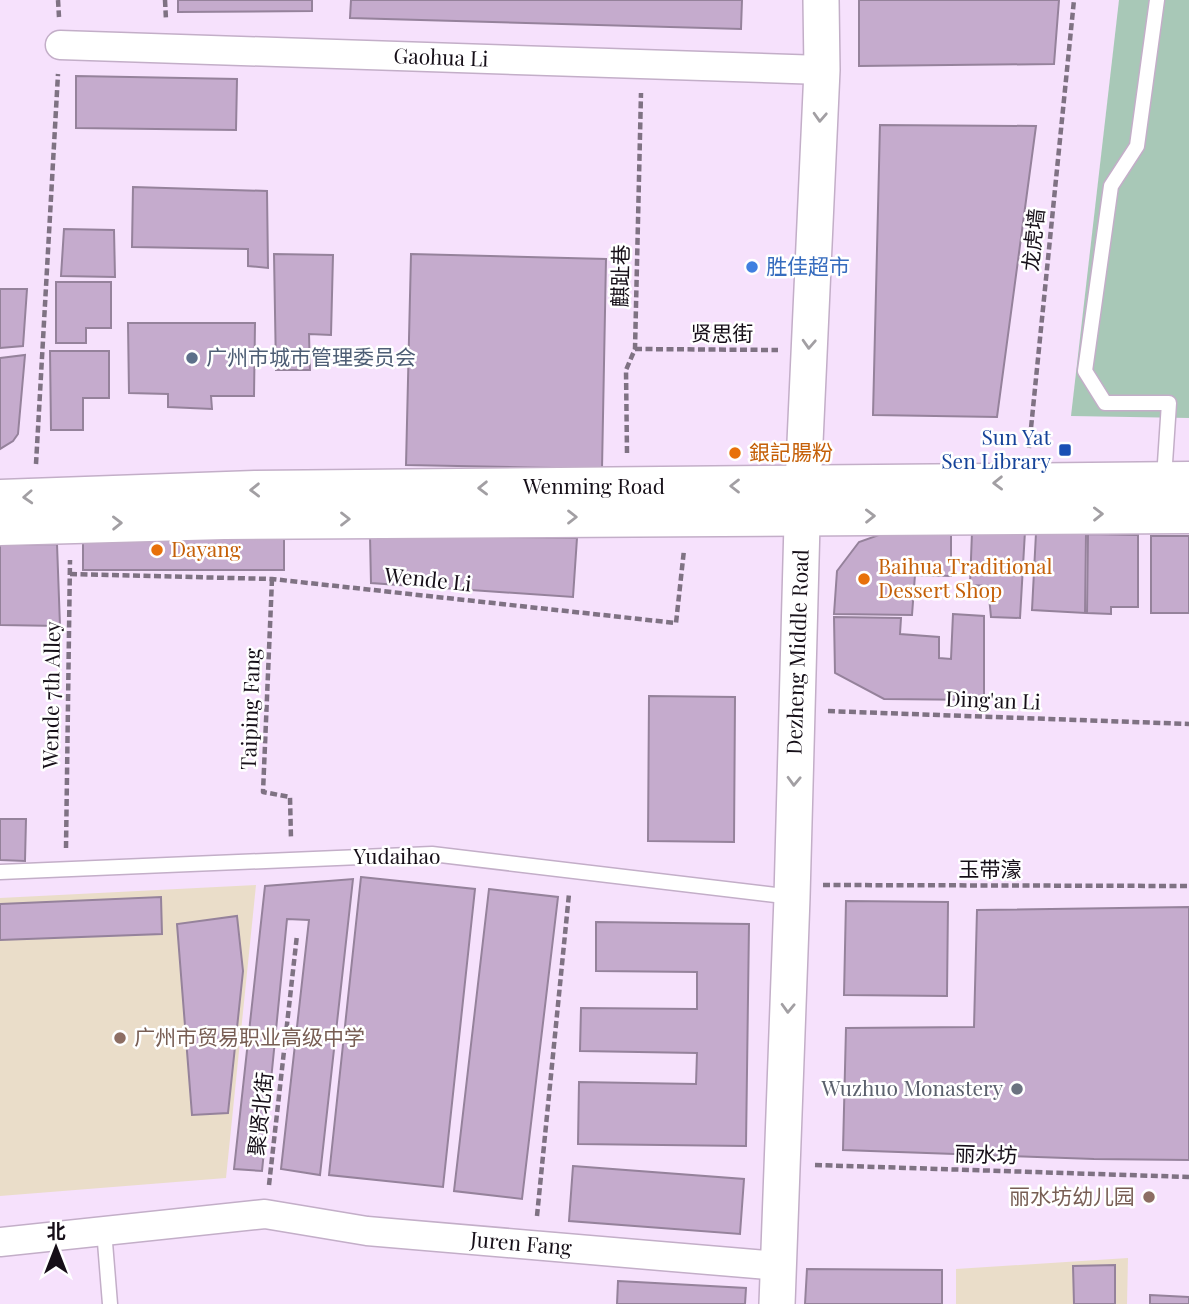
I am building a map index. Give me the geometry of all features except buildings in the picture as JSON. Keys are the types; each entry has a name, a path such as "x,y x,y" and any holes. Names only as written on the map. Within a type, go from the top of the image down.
{"main road":[{"name":"Wenming Road","path":"0,526 237,520 688,516 802,501 1026,482 1172,497"},
{"name":"Wenming Road","path":"17,498 255,490 627,486 802,501 1172,497"}],"street":[{"name":"Dezheng Middle Road","path":"777,1304 802,501 822,70 821,0"},
{"name":"Gaohua Li","path":"60,46 822,70"},
{"name":"Juren Fang","path":"0,1242 265,1214 367,1231 778,1266"}],"lane":[{"path":"1157,0 1137,146 1111,186 1084,371 1105,403 1168,403 1172,497"},
{"name":"Yudaihao","path":"0,872 66,867 432,854 571,872 791,891"},
{"path":"104,1230 110,1304"}],"path":[{"path":"17,498 60,46 58,0"},
{"name":"龙虎墙","path":"1026,482 1074,0"},
{"name":"麒趾巷","path":"627,486 626,370 635,349 642,64"},
{"name":"贤思街","path":"635,349 809,350"},
{"name":"Wende Li","path":"70,574 272,579 676,623 688,516"},
{"name":"Wende 7th Alley","path":"66,867 72,524"},
{"name":"Taiping Fang","path":"272,579 263,792 290,797 291,859"},
{"name":"Ding'an Li","path":"796,710 1189,724"},
{"path":"534,1245 571,872"},
{"name":"玉带濠","path":"791,891 1189,886"},
{"name":"聚贤北街","path":"265,1214 297,935"},
{"name":"丽水坊","path":"782,1164 1189,1177"}],"shaded area":[{"name":"广州市贸易职业高级中学","path":"256,885 226,1178 0,1196 0,898"},
{"path":"1128,1258 1127,1304 956,1304 956,1269"}],"green space":[{"path":"1119,0 1189,0 1189,418 1071,416"}],"place":[{"name":"胜佳超市","path":"752,267"},
{"name":"广州市城市管理委员会","path":"192,358"},
{"name":"Sun Yat Sen Library","path":"1065,450"},
{"name":"銀記腸粉","path":"735,453"},
{"name":"Dayang","path":"157,550"},
{"name":"Baihua Traditional Dessert Shop","path":"864,579"},
{"name":"广州市贸易职业高级中学","path":"120,1038"},
{"name":"Wuzhuo Monastery","path":"1017,1089"},
{"name":"丽水坊幼儿园","path":"1149,1197"}]}
